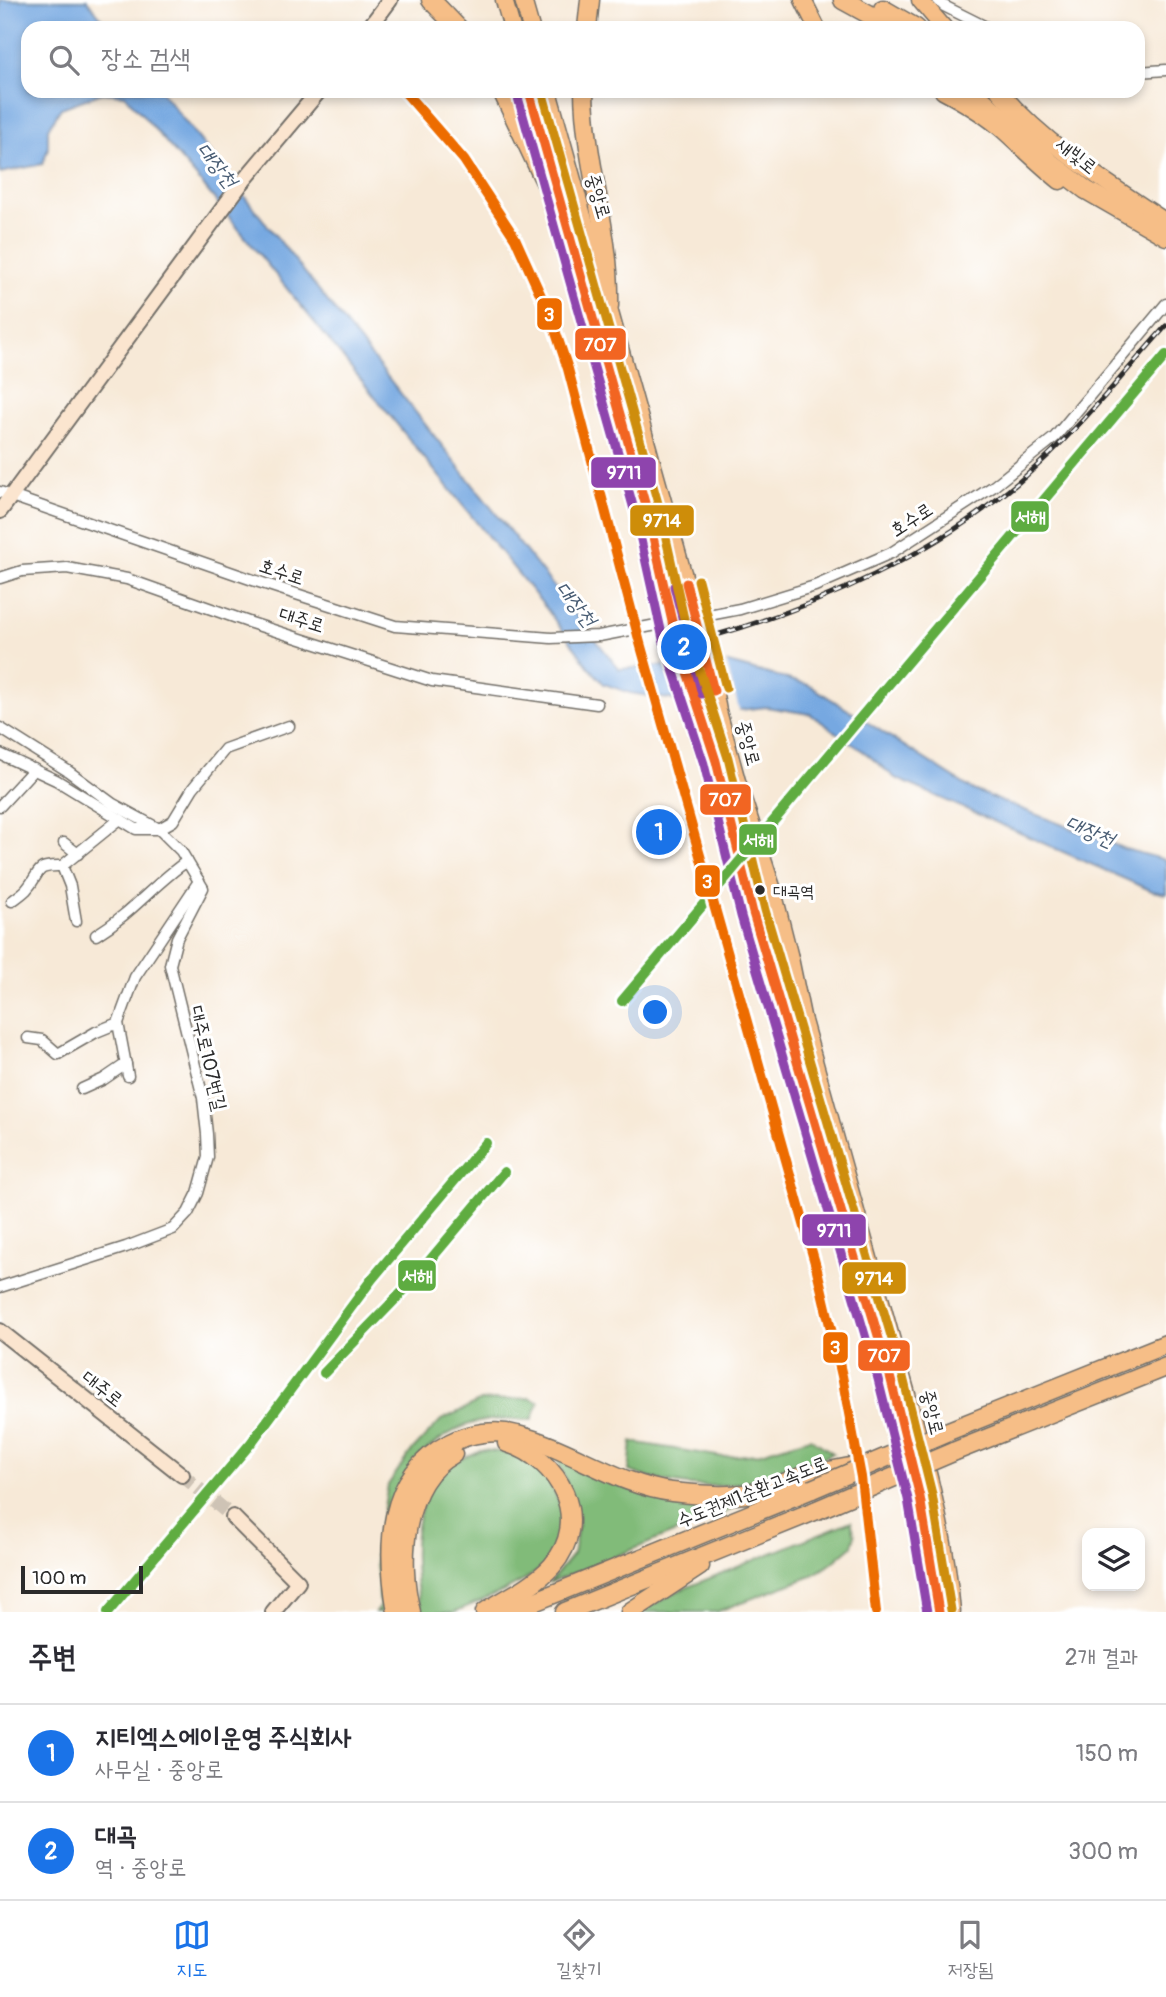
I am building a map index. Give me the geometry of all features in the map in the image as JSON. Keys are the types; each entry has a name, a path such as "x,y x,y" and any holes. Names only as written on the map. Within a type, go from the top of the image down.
{"highway":[{"path":"431,0 451,21"},
{"path":"588,21 590,0"},
{"path":"843,0 881,21"},
{"path":"868,0 904,21"},
{"path":"505,98 570,237"},
{"path":"585,98 590,162 607,252 609,306"},
{"name":"새빛로","path":"981,98 1052,164 1086,190 1166,236"},
{"name":"새빛로","path":"994,98 1061,161 1098,188 1166,222"},
{"name":"수도권제1순환고속도로","path":"509,1612 810,1482 878,1461 1166,1344"},
{"path":"565,1612 1166,1367"},
{"path":"397,1612 390,1567 397,1504 416,1469 438,1450 460,1438 491,1432 516,1434 608,1472 668,1491 724,1495 752,1493 810,1482"},
{"path":"411,1612 405,1549 414,1504 422,1486 444,1459 460,1450 477,1444 508,1443 523,1449 553,1472 568,1505 567,1540 561,1554 550,1568 485,1612"},
{"path":"630,1612 740,1541"}],"main road":[{"path":"504,0 510,21"},
{"path":"803,0 814,21"},
{"path":"920,0 938,21"},
{"path":"525,2 529,21"},
{"name":"중앙로","path":"531,98 647,510 675,635 716,761 750,900 890,1376 920,1497 939,1612"},
{"name":"중앙로","path":"550,98 709,663 718,711 737,780 772,887 803,1021 928,1477 942,1538 952,1612"},
{"path":"956,98 1002,128 1043,168 1083,197 1133,225 1166,236"},
{"path":"1006,98 1094,175 1166,222"}],"street":[{"path":"374,21 390,0"},
{"path":"938,0 944,6 974,21"},
{"path":"1145,72 1166,70"},
{"path":"0,511 6,493 94,386 217,214 313,98"},
{"name":"호수로","path":"6,493 253,580 395,626 551,638 599,636 740,609 815,586 891,553 994,486 1055,437 1166,304"},
{"name":"대주로","path":"0,578 22,571 67,568 127,579 251,623 432,681 597,704"},
{"path":"0,754 55,780 136,828 159,829 173,821 193,788 225,749 289,726"},
{"path":"0,728 68,771 113,804 159,829 180,851 199,881 135,978 118,1023 128,1076"},
{"path":"0,806 34,769"},
{"path":"12,901 27,889 38,869 46,865 62,866 120,819"},
{"path":"64,843 78,854"},
{"path":"96,935 138,905 171,872 187,861"},
{"path":"62,866 70,886 76,921"},
{"name":"대주로107번길","path":"0,1287 126,1247 173,1229 188,1213 198,1194 208,1157 203,1098 170,965 177,938 203,888 199,881"},
{"path":"28,1038 42,1040 58,1054 96,1032 118,1023"},
{"path":"82,1089 104,1079 125,1064"},
{"name":"대주로","path":"0,1331 182,1475"},
{"path":"233,1517 298,1582 273,1612"}],"green space":[{"path":"529,1398 539,1402 532,1420 498,1419 471,1424 446,1435 419,1456 392,1612 375,1612 380,1606 375,1550 388,1485 410,1453 441,1420 481,1401"},
{"path":"810,1438 833,1453 758,1480 708,1486 656,1480 629,1471 632,1442 723,1457 757,1454"},
{"path":"538,1447 572,1461 600,1479 631,1490 698,1506 739,1503 731,1510 549,1583 573,1554 578,1526 574,1502 557,1459"},
{"path":"481,1450 512,1453 546,1474 563,1511 561,1545 543,1567 502,1592 454,1612 421,1612 415,1550 421,1510 428,1492 440,1476 456,1462"},
{"path":"851,1521 855,1535 852,1546 831,1564 809,1577 716,1612 641,1612 678,1591"}],"water":[{"path":"0,0 87,0 104,21 21,21 21,98 88,98 61,108 48,129 48,148 43,164 0,173"},
{"name":"대장천","path":"128,98 167,98 619,669 721,661 809,685 973,790 1125,849 1166,860 1166,894 1152,891 895,778 867,754 810,714 766,707 740,710 630,693 604,684 546,608 198,179"}],"pier":[{"path":"725,658 740,713 687,705 675,661"}],"tunnel":[{"path":"182,1475 233,1517"}],"railway":[{"path":"713,636 795,609 874,575 950,532 986,508 1059,445 1166,326"}],"transit line":[{"name":"3","path":"410,98 464,160 515,238 551,318 568,369 640,643 817,1270 842,1376 861,1477 876,1612"},
{"name":"9711","path":"518,98 635,513 663,639 704,764 741,916 878,1379 908,1499 927,1612"},
{"name":"707","path":"531,98 647,510 675,635 716,761 753,913 890,1376 920,1497 939,1612"},
{"name":"9714","path":"544,98 659,507 687,632 728,758 765,910 902,1373 932,1494 951,1610"},
{"name":"서해","path":"622,1001 1166,355"},
{"name":"9714","path":"698,580 726,688"},
{"name":"707","path":"686,583 714,691"},
{"name":"9711","path":"674,586 702,694"},
{"name":"서해","path":"108,1612 251,1443 372,1279 486,1143"},
{"name":"서해","path":"324,1373 410,1284 504,1172"}],"place":[{"name":"대곡","path":"684,647"},
{"name":"지티엑스에이운영 주식회사","path":"659,832"},
{"name":"대곡역","path":"760,890"}]}
